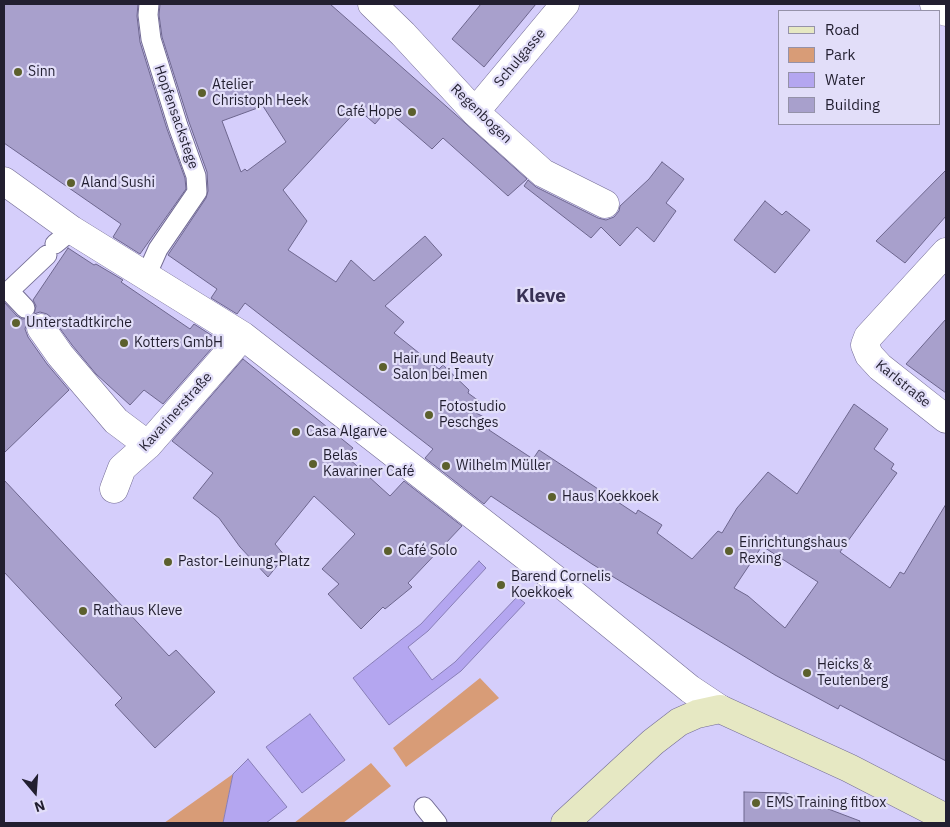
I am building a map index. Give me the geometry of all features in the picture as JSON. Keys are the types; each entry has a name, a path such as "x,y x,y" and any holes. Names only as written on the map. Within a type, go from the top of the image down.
{"street":[{"name":"Regenbogen","path":"372,4 403,34 475,112 543,173 605,204"},
{"name":"Schulgasse","path":"475,112 566,4"},
{"path":"934,4 946,12"},
{"path":"7,190 58,243 146,276 243,336 555,580 690,689 720,709 849,768 946,818"},
{"name":"Karlstraße","path":"946,252 868,336 866,345 869,355 880,367 946,419"},
{"path":"33,318 60,355 116,421 148,445"},
{"name":"Kavarinerstraße","path":"114,489 122,468 148,445 243,336"},
{"path":"565,823 653,742 679,722 697,714 720,709"}],"lane":[{"name":"Hopfensackstege","path":"146,276 158,249 197,192 196,176 151,39 148,15 149,4"},
{"path":"33,318 7,288 58,243"},
{"path":"424,807 437,823"}],"green space":[{"path":"480,678 499,698 406,767 393,748"},
{"path":"371,763 391,786 343,823 294,823"},
{"path":"233,774 223,823 164,823"}],"water":[{"path":"479,561 486,568 428,631 408,647 432,680 455,662 517,597 525,603 461,671 389,725 353,678 421,624"},
{"path":"310,714 345,760 302,793 266,747"},
{"path":"248,759 287,807 266,823 223,823 233,774"}],"building":[{"path":"4,4 138,4 137,16 140,42 167,129 185,178 186,189 140,254 113,237 121,224 4,143"},
{"path":"160,4 330,4 527,179 508,196 443,138 432,149 387,110 375,124 358,109 283,190 307,221 288,250 336,282 351,260 374,281 425,236 442,255 385,306 404,322 394,333 439,369 443,365 469,390 468,393 483,404 476,413 492,421 489,430 533,459 539,450 636,514 638,510 662,525 657,533 692,559 718,531 722,533 737,508 768,472 797,494 854,404 888,429 874,449 894,464 891,469 897,473 840,552 890,588 900,572 904,574 946,504 946,761 840,705 838,709 775,675 592,564 491,496 484,504 425,458 433,449 245,303 237,314 211,298 217,289 168,255 206,198 208,191 207,172 162,37 159,15","holes":["263,106 286,142 247,171 245,169 241,172 222,121","762,546 818,582 785,628 748,596 734,588"]},
{"path":"481,4 536,4 484,67 452,39"},
{"path":"662,162 684,179 666,203 676,211 654,242 637,227 620,246 601,227 591,238 524,186 528,180 536,187 598,218 606,220 614,217 619,211 620,206 649,179"},
{"path":"946,170 946,216 905,263 876,241"},
{"path":"765,201 782,215 786,211 810,230 775,273 734,240"},
{"path":"68,248 94,265 96,264 123,280 121,282 190,329 194,324 219,340 163,404 144,390 130,405 96,374 53,319 47,314 40,312 34,314 36,306 33,300"},
{"path":"4,302 17,316 22,319 30,318 25,329 28,337 69,390 4,453"},
{"path":"946,319 946,393 906,364"},
{"path":"243,359 353,448 346,456 390,496 404,481 462,526 408,583 412,587 385,609 383,607 361,629 328,594 339,584 322,569 355,534 314,496 275,544 285,556 268,577 240,547 219,518 193,498 213,473 172,441"},
{"name":"Rathaus Kleve","path":"4,480 169,656 176,650 215,692 155,748 115,705 122,698 4,572"},
{"path":"744,792 786,793 860,821 859,823 744,823"}],"place":[{"name":"Sinn","path":"18,72"},
{"name":"Atelier Christoph Heek","path":"202,93"},
{"name":"Café Hope","path":"412,112"},
{"name":"Aland Sushi","path":"71,183"},
{"name":"Unterstadtkirche","path":"16,323"},
{"name":"Kotters GmbH","path":"124,343"},
{"name":"Hair und Beauty Salon bei Imen","path":"383,367"},
{"name":"Fotostudio Peschges","path":"429,415"},
{"name":"Casa Algarve","path":"296,432"},
{"name":"Belas Kavariner Café","path":"313,464"},
{"name":"Wilhelm Müller","path":"446,466"},
{"name":"Haus Koekkoek","path":"552,497"},
{"name":"Café Solo","path":"388,551"},
{"name":"Einrichtungshaus Rexing","path":"729,551"},
{"name":"Pastor-Leinung-Platz","path":"168,562"},
{"name":"Barend Cornelis Koekkoek","path":"501,585"},
{"name":"Rathaus Kleve","path":"83,611"},
{"name":"Heicks & Teutenberg","path":"807,673"},
{"name":"EMS Training fitbox","path":"756,803"}],"district":[{"name":"Kleve","path":"541,297"}]}
